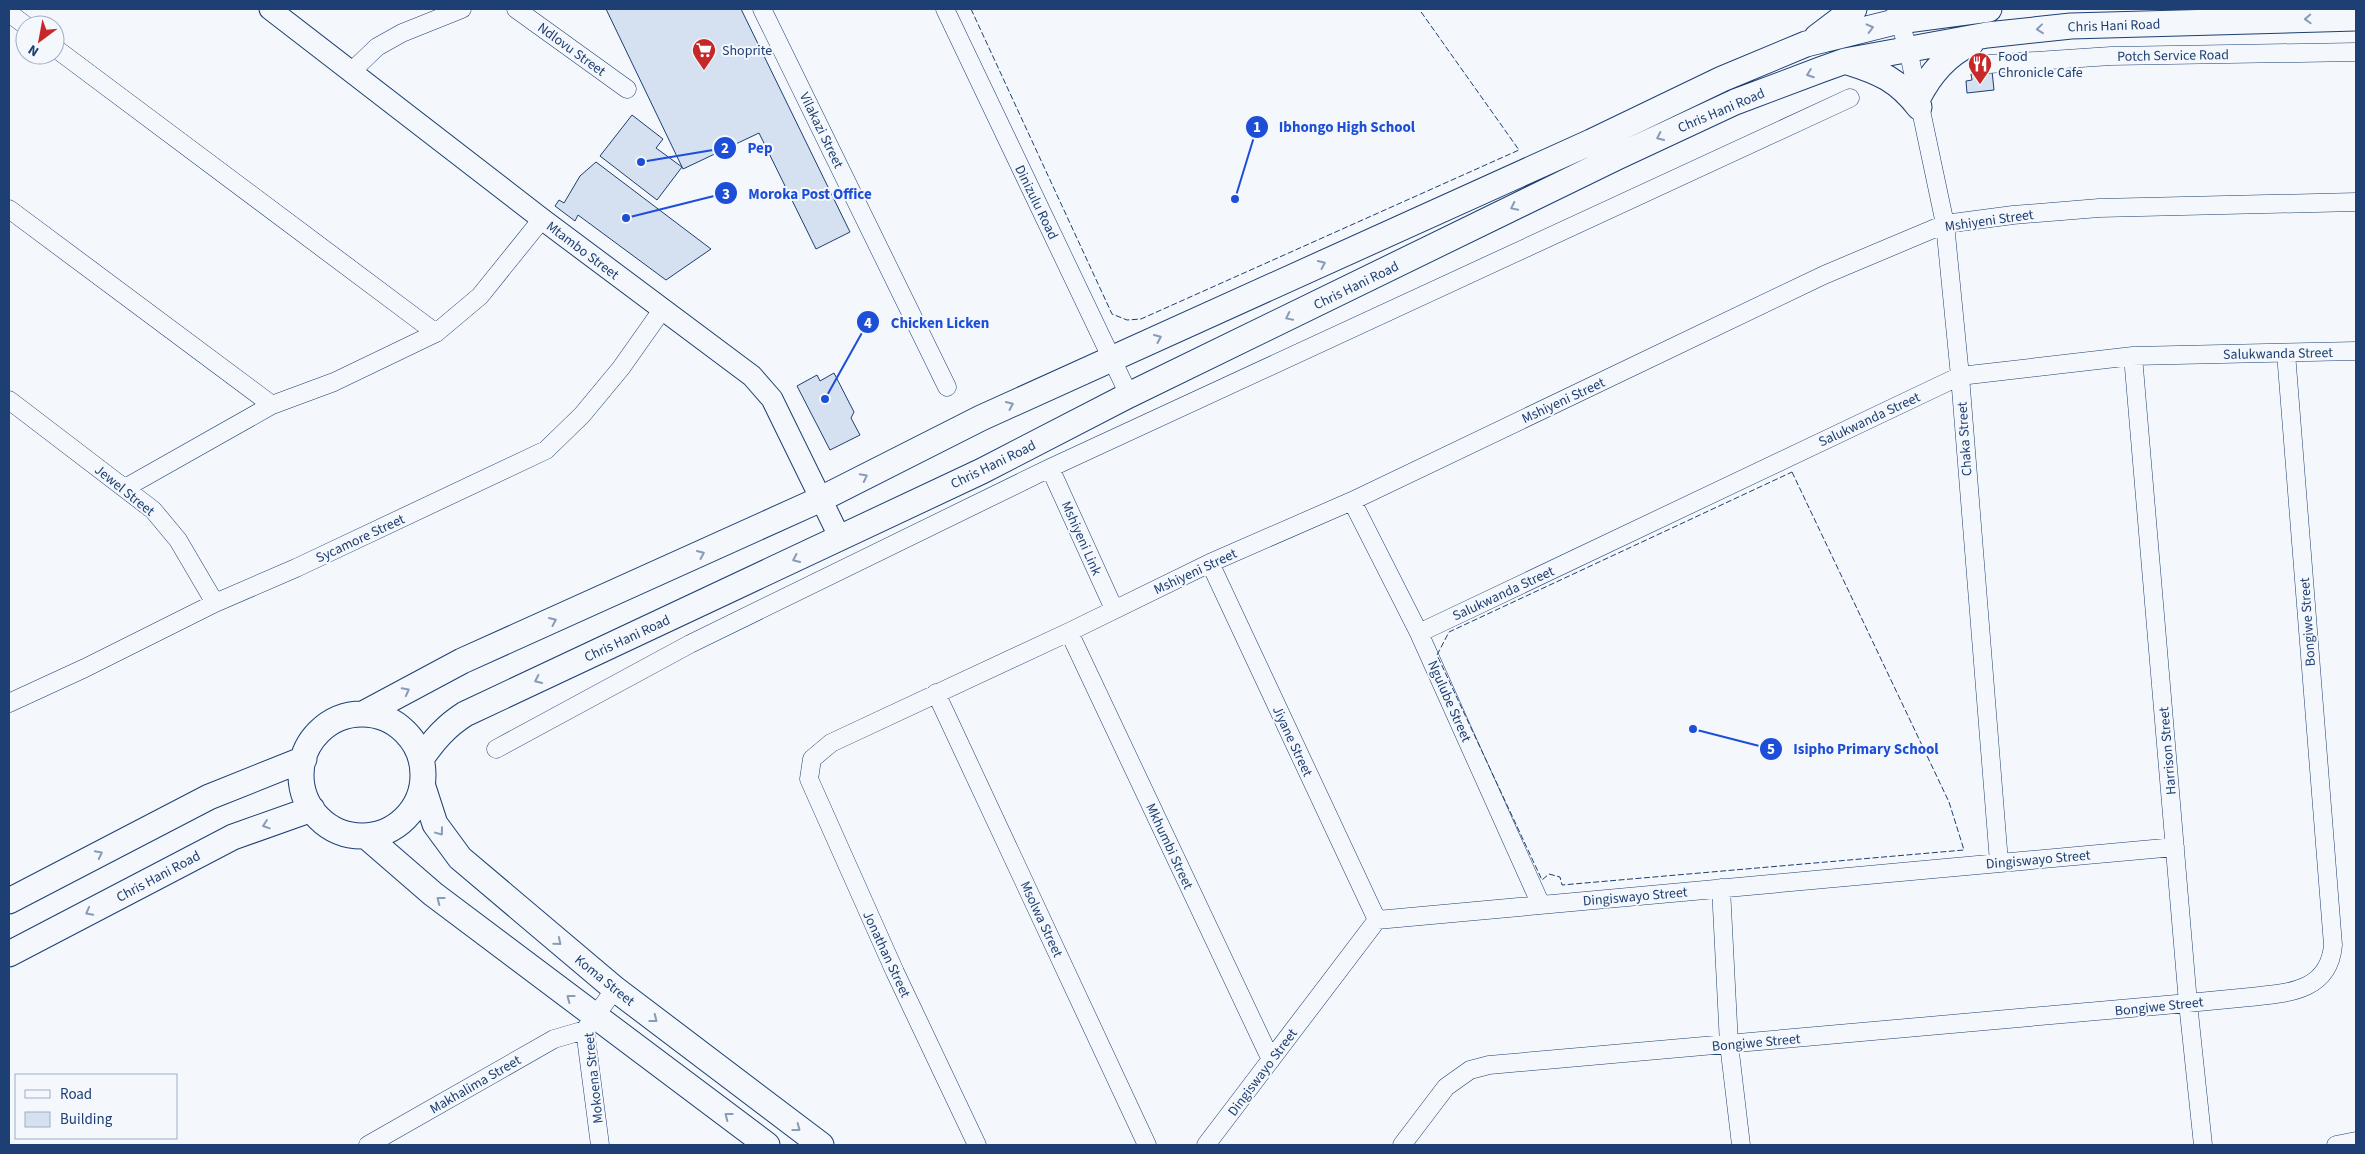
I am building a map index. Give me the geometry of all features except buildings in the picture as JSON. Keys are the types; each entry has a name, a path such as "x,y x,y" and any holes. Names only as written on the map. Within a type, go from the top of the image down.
{"main road":[{"path":"1806,44 1854,9"},
{"name":"Chris Hani Road","path":"363,714 462,661 821,500 981,418 1592,142 1722,79 1806,44 1898,15 1982,9"},
{"name":"Chris Hani Road","path":"421,759 438,735 465,714 982,471 1129,395 1726,106 1845,61 1987,35 2071,26 2356,18"},
{"path":"1845,61 1872,69 1890,78 1918,103 1926,81 1943,61 1960,48 1987,35"},
{"path":"9,901 219,793 319,732 332,722 347,716 363,714 382,718 399,727 413,741 421,759 423,787 416,806 403,822 386,832 366,836 345,834 326,824 312,809 303,790 301,769 310,744 319,732"},
{"path":"219,793 304,759"},
{"name":"Koma Street","path":"423,787 435,824 460,858 615,989 821,1145"},
{"name":"Chris Hani Road","path":"9,954 232,837 312,809"},
{"path":"366,836 433,894 590,1023 767,1145"}],"street":[{"name":"Mtambo Street","path":"270,9 352,70 542,219 752,376 772,399 840,538"},
{"path":"352,70 377,46 402,33 462,9"},
{"name":"Ndlovu Street","path":"516,9 627,89"},
{"name":"Vilakazi Street","path":"762,9 947,387"},
{"name":"Dinizulu Road","path":"945,9 1129,395"},
{"name":"Chaka Street","path":"1898,15 1908,49 1945,224 1960,376 1999,862"},
{"name":"Potch Service Road","path":"1990,64 2130,56 2356,52"},
{"path":"65,55 436,333"},
{"name":"Chris Hani Road","path":"496,748 690,644 1050,468 1850,98"},
{"name":"Mshiyeni Street","path":"812,759 831,743 1069,632 1114,608 1210,563 1352,501 1824,275 1945,224 2013,215 2099,208 2356,202"},
{"path":"9,209 272,405"},
{"path":"126,488 272,405 334,382 436,333 480,296 542,219"},
{"name":"Sycamore Street","path":"9,703 85,668 214,603 305,564 546,450 582,416 621,368 662,310"},
{"name":"Salukwanda Street","path":"1419,633 1960,376 2133,356 2356,352"},
{"name":"Bongiwe Street","path":"1402,1145 1446,1087 1470,1070 1489,1066 2188,1004 2296,990 2318,979 2332,956 2286,353"},
{"name":"Harrison Street","path":"2133,356 2188,1004 2203,1145"},
{"name":"Jewel Street","path":"9,400 153,510 178,540 214,603"},
{"name":"Mshiyeni Link","path":"1050,468 1114,608"},
{"name":"Ngulube Street","path":"1352,501 1419,633 1542,905"},
{"name":"Jiyane Street","path":"1210,563 1377,920"},
{"name":"Mkhumbi Street","path":"1069,632 1271,1060"},
{"name":"Msolwa Street","path":"936,693 1147,1145"},
{"name":"Jonathan Street","path":"812,759 809,779 878,936 977,1145"},
{"name":"Dingiswayo Street","path":"1206,1145 1377,920 2175,847"},
{"path":"1721,888 1729,1044 1740,1145"},
{"name":"Mokoena Street","path":"600,1145 590,1023 615,989"},
{"name":"Makhalima Street","path":"368,1145 554,1039 590,1023"},
{"path":"2336,1145 2356,1141"}],"fence":[{"path":"971,9 1112,314 1127,320 1141,319 1519,150 1419,9"},
{"path":"1792,472 1949,802 1964,850 1562,885 1560,877 1549,874 1542,880 1437,655 1449,632 1792,472"}],"place":[{"name":"Shoprite","path":"704,71"},
{"name":"Food Chronicle Cafe","path":"1980,85"},
{"name":"Pep","path":"641,162"},
{"name":"Ibhongo High School","path":"1235,199"},
{"name":"Moroka Post Office","path":"626,218"},
{"name":"Chicken Licken","path":"825,399"},
{"name":"Isipho Primary School","path":"1693,729"}]}
